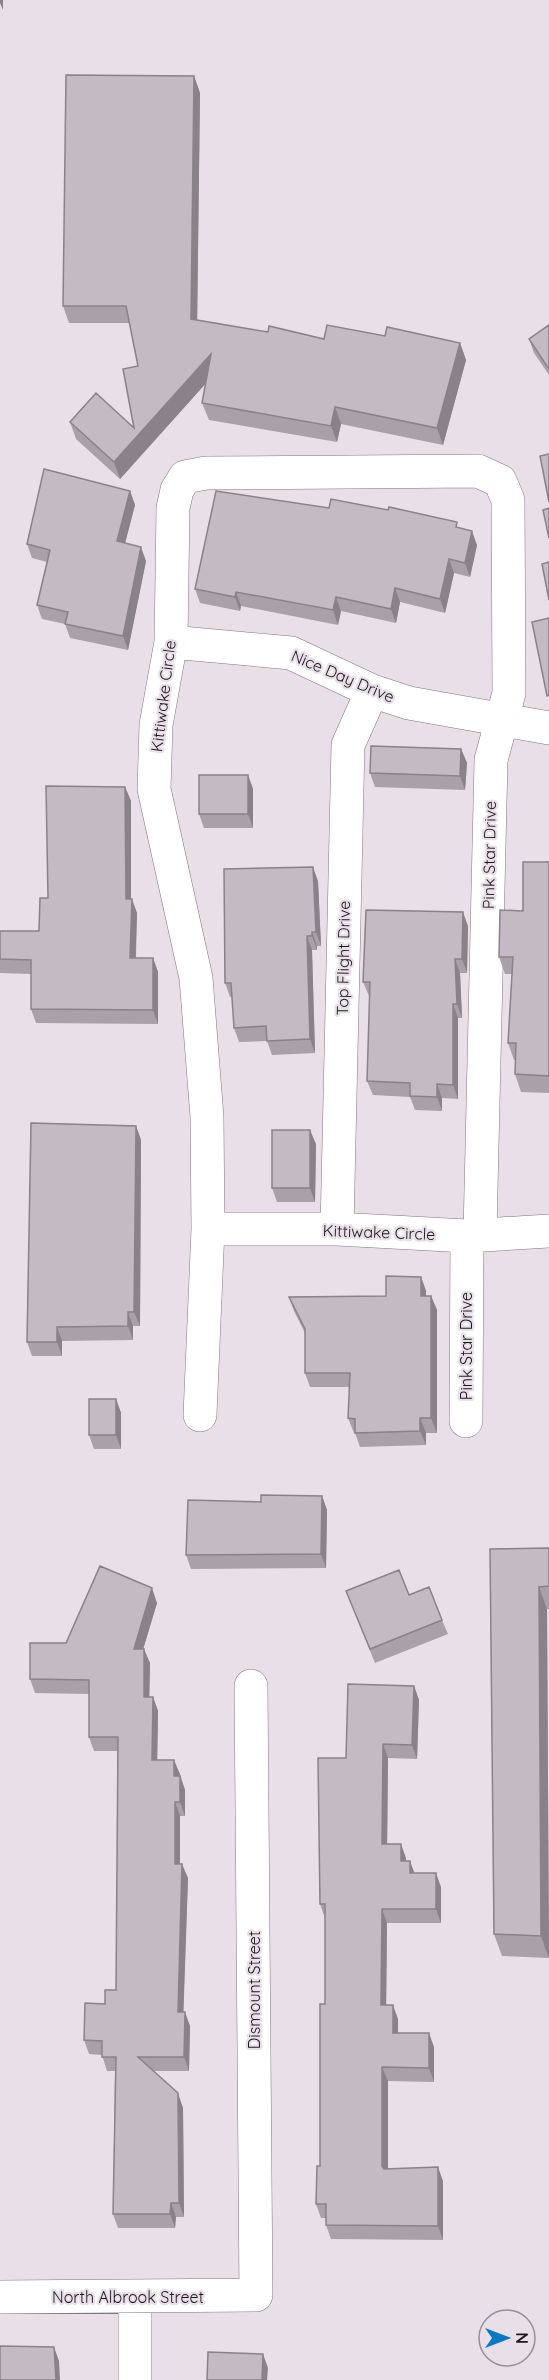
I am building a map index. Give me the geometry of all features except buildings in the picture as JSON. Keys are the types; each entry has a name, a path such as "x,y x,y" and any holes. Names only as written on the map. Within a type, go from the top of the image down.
{"street":[{"name":"Kittiwake Circle","path":"200,1414 208,1229 207,1117 196,978 154,789 156,725 171,642 173,508 177,490 185,477 206,472 478,471 500,481"},
{"name":"Pink Star Drive","path":"466,1421 491,760 509,693 508,500 500,481"},
{"name":"Nice Day Drive","path":"171,642 291,653 372,691 409,704 549,728"},
{"name":"Top Flight Drive","path":"337,1229 348,745 372,691"},
{"name":"Kittiwake Circle","path":"208,1229 337,1229 474,1234 549,1231"},
{"name":"Dismount Street","path":"251,1686 256,2295"},
{"name":"North Albrook Street","path":"0,2297 135,2298 256,2295"},
{"path":"135,2298 135,2380"}]}
